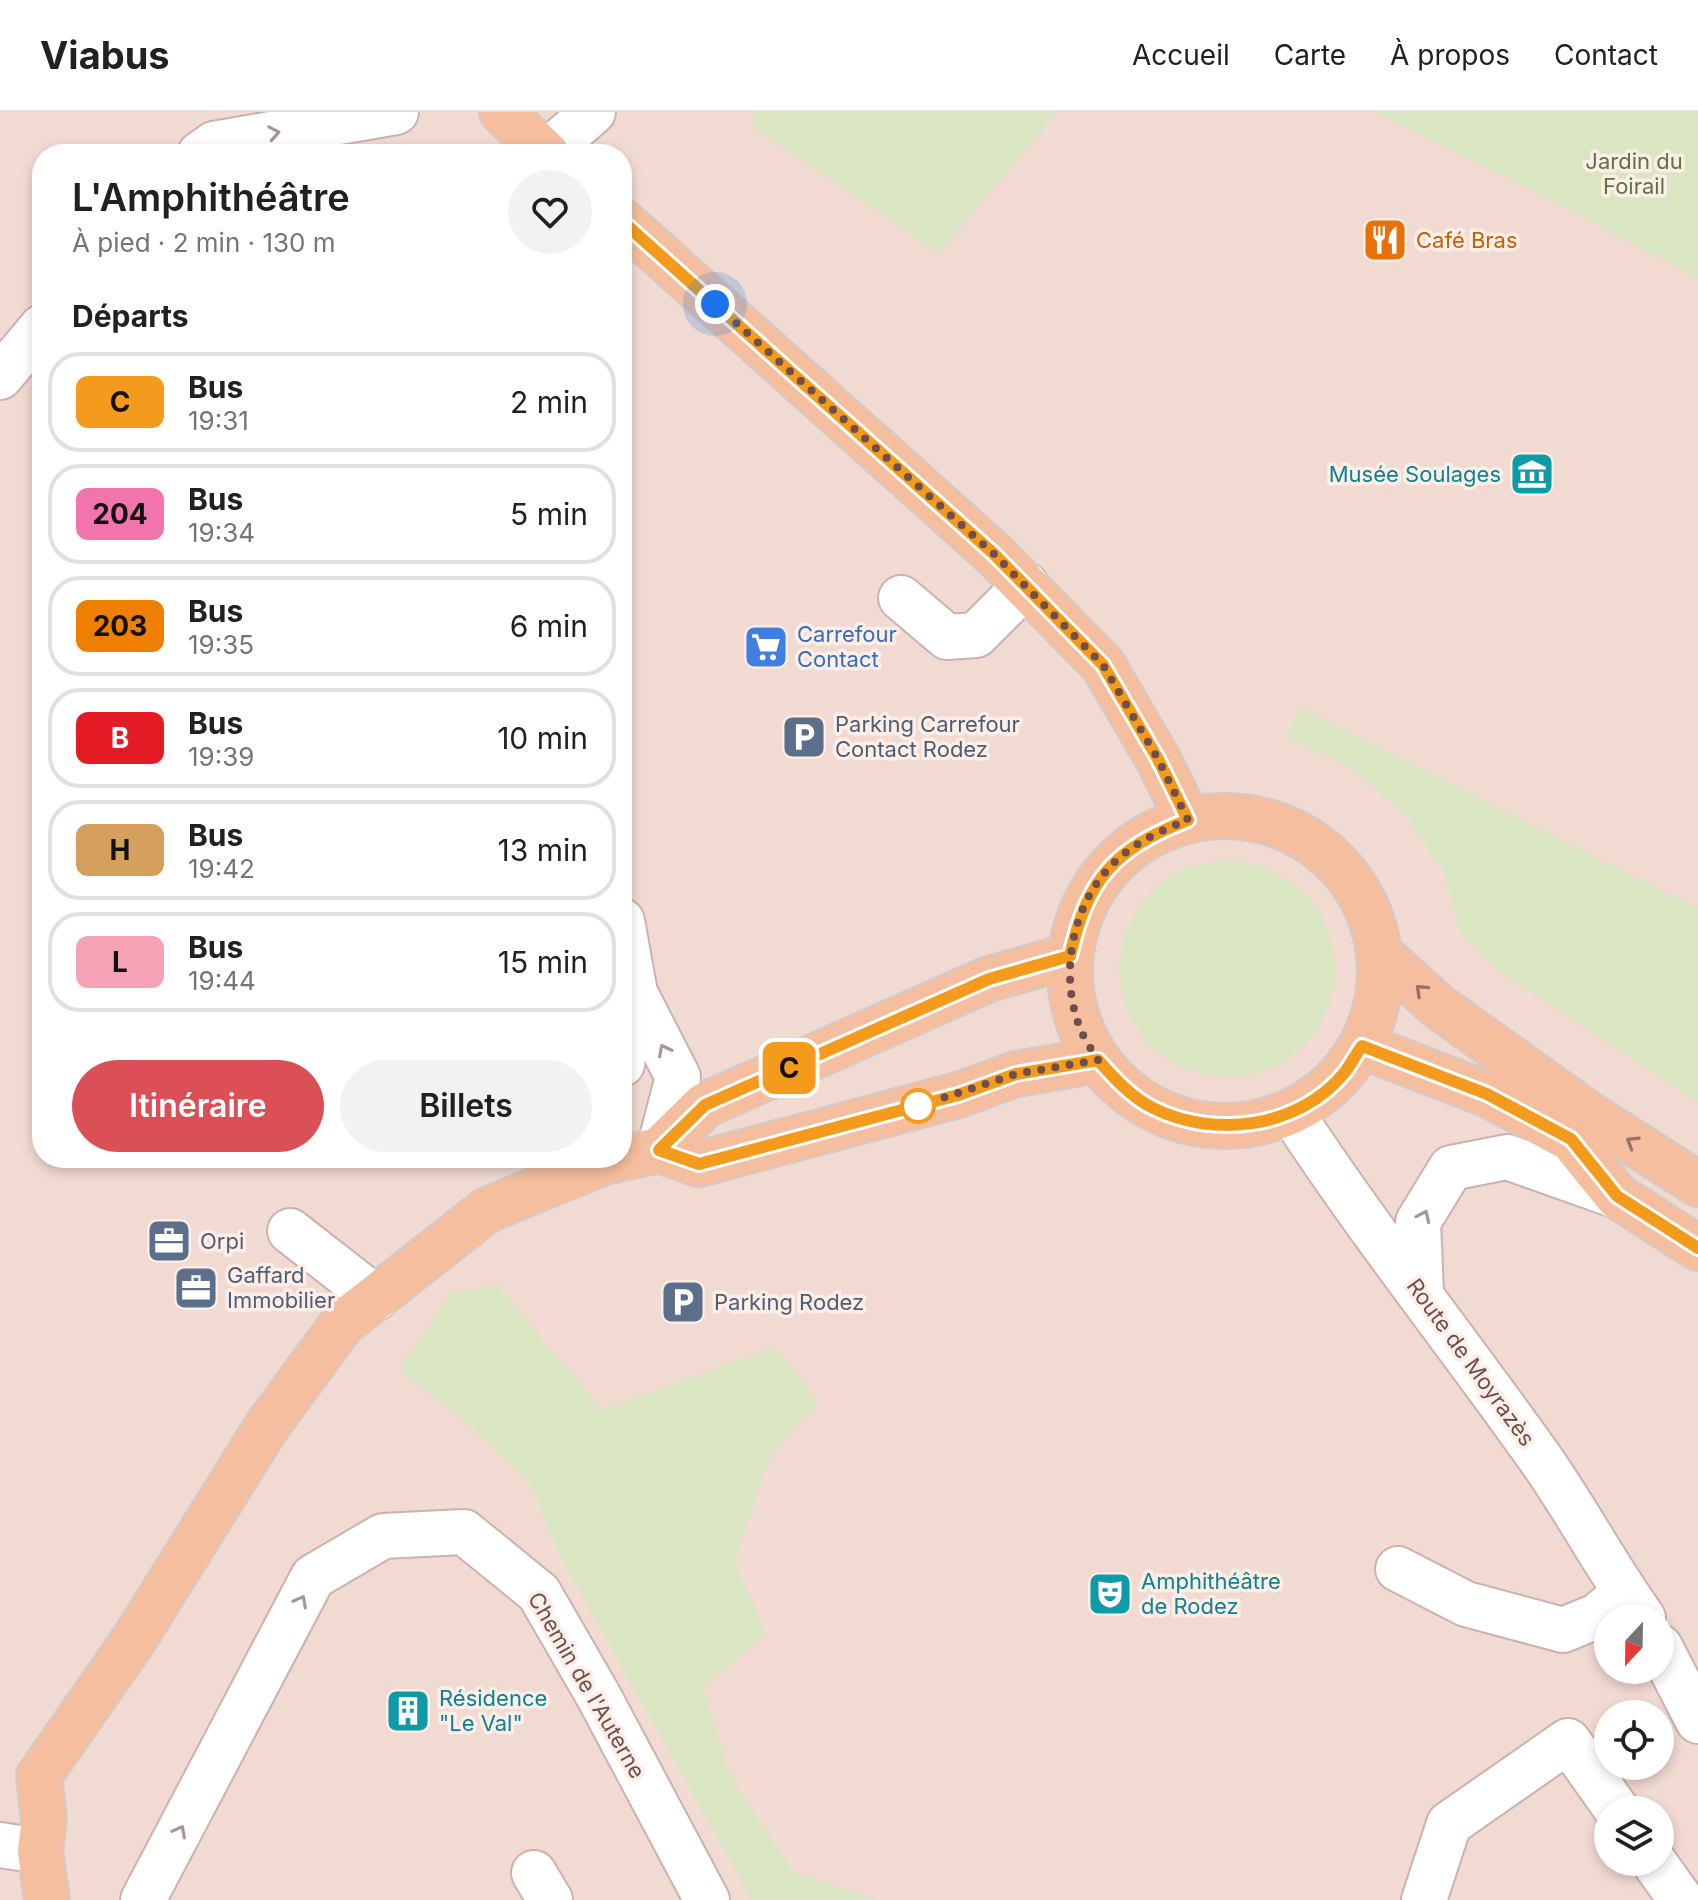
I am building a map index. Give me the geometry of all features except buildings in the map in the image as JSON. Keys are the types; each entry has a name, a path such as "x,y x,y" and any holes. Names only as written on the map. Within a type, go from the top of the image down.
{"main road":[{"path":"502,112 536,144"},
{"path":"632,230 1026,585 1103,665 1158,759 1188,820"},
{"path":"1226,816 1263,821 1298,834 1319,848 1353,883 1371,916 1379,953 1380,985 1375,1016 1362,1046 1344,1074 1319,1095 1291,1112 1257,1123 1221,1127 1185,1121 1152,1108 1122,1087 1098,1060 1080,1028 1071,993 1070,956 1079,919 1096,884 1121,856 1153,834 1188,820 1226,816"},
{"path":"1379,953 1439,1007 1587,1113 1698,1184"},
{"path":"659,1150 705,1105 989,979 1070,956"},
{"path":"1362,1046 1487,1094 1571,1139 1617,1196 1698,1248"},
{"path":"632,1155 659,1150 699,1164 958,1095 1016,1074 1098,1060"},
{"path":"758,1149 755,1138 770,1077"},
{"path":"47,1900 28,1838 69,1788 135,1638 267,1426 342,1324 487,1210 585,1168"}],"street":[{"path":"214,144 349,129 396,112"},
{"path":"558,144 593,112"},
{"path":"901,598 947,637 976,635 1026,585"},
{"path":"632,975 635,993 678,1077 659,1150"},
{"path":"632,1009 635,993"},
{"name":"Route de Moyrazès","path":"1291,1112 1421,1292 1446,1332 1540,1458 1633,1604"},
{"path":"1421,1292 1418,1222 1451,1168 1507,1157 1617,1196"},
{"path":"290,1231 376,1298"},
{"name":"Chemin de l'Auterne","path":"143,1900 313,1577 383,1536 464,1532 539,1593 599,1697 707,1900"},
{"path":"1398,1569 1466,1604 1563,1630 1594,1617"},
{"path":"1674,1674 1698,1721"},
{"path":"1424,1900 1449,1824 1568,1741 1607,1796"},
{"path":"1664,1876 1681,1900"}],"shaded area":[{"path":"0,112 1698,112 1698,1900 0,1900"}],"green space":[{"path":"752,112 1057,112 939,253 753,127"},
{"name":"Jardin du Foirail","path":"1376,112 1698,112 1698,278 1503,175"},
{"path":"1301,708 1698,909 1698,1102 1500,972 1461,934 1443,871 1406,816 1353,768 1286,736"},
{"path":"1227,861 1268,869 1287,879 1303,893 1317,909 1327,928 1335,969 1327,1010 1317,1029 1303,1045 1287,1059 1268,1069 1227,1077 1186,1069 1167,1059 1151,1045 1137,1029 1127,1010 1119,969 1127,928 1137,909 1151,893 1167,879 1186,869"},
{"path":"497,1285 602,1411 775,1347 818,1403 770,1456 735,1561 766,1634 702,1687 731,1777 793,1872 877,1900 752,1900 560,1557 530,1483 467,1423 399,1369 451,1292"}],"bus line":[{"name":"C","path":"632,230 994,554 1103,665 1158,759 1188,820 1153,834 1121,856 1096,884 1079,919 1070,956 989,979 705,1105 659,1150 699,1164 958,1095 1016,1074 1098,1060 1122,1087 1152,1108 1185,1121 1221,1127 1257,1123 1291,1112 1319,1095 1344,1074 1362,1046 1487,1094 1571,1139 1617,1196 1698,1248"}],"place":[{"name":"Café Bras","path":"1385,240"},
{"name":"Musée Soulages","path":"1532,474"},
{"name":"Carrefour Contact","path":"766,647"},
{"name":"Parking Carrefour Contact Rodez","path":"804,737"},
{"name":"Orpi","path":"169,1241"},
{"name":"Gaffard Immobilier","path":"196,1288"},
{"name":"Parking Rodez","path":"683,1302"},
{"name":"Amphithéâtre de Rodez","path":"1110,1594"},
{"name":"Résidence \"Le Val\"","path":"408,1711"}],"route":[{"path":"715,304 994,554 1103,665 1158,759 1188,820 1153,834 1121,856 1096,884 1079,919 1070,956 1071,993 1080,1028 1098,1060 1016,1074 918,1106"}]}
